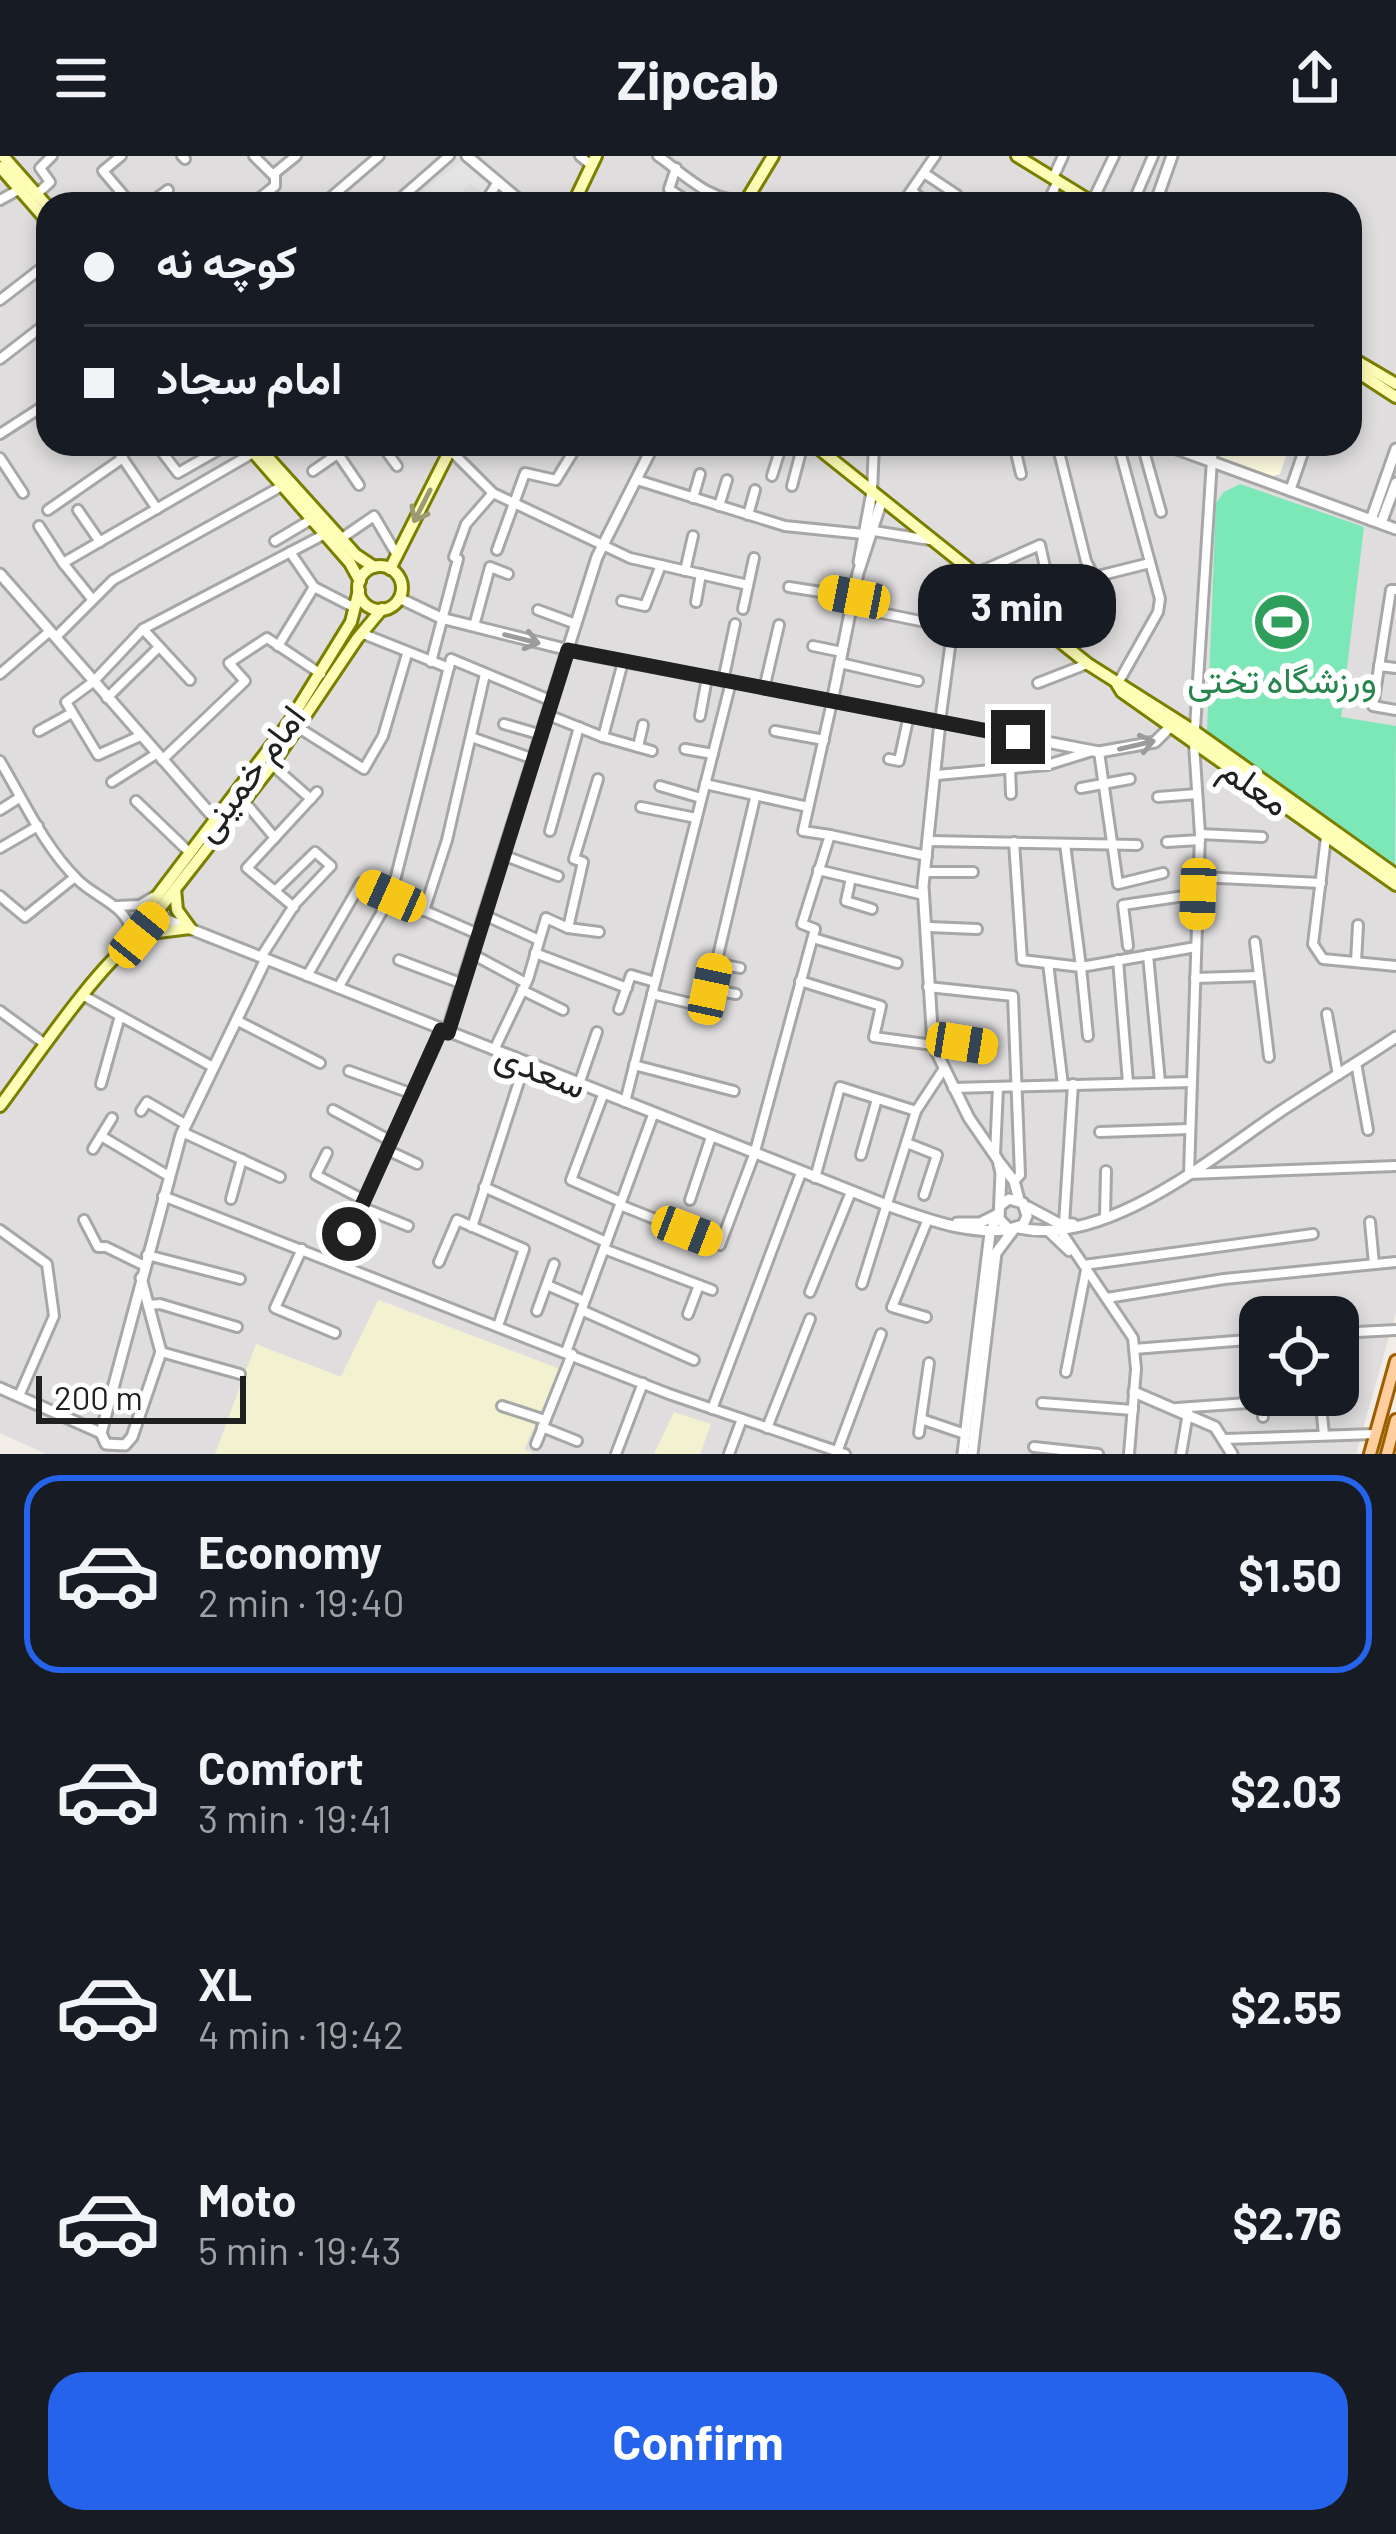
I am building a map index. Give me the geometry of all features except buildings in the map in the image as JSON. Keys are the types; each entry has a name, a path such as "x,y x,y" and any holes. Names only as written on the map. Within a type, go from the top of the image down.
{"main road":[{"path":"3,156 36,193"},
{"path":"753,192 773,156"},
{"path":"1024,158 1075,192"},
{"path":"579,192 594,161"},
{"path":"0,166 36,208"},
{"path":"1362,364 1396,384"},
{"path":"1362,376 1396,397"},
{"path":"259,456 350,563 369,607 382,609 399,598 402,585 390,568"},
{"path":"261,456 340,539 374,567 390,568"},
{"path":"390,568 446,456"},
{"name":"معلم","path":"828,456 1088,664 1396,875"},
{"path":"359,585 374,567"},
{"name":"امام خمینی","path":"150,913 160,892 321,674 356,608 359,585"},
{"name":"امام خمینی","path":"0,1106 272,765 382,609"},
{"name":"معلم","path":"1118,684 1170,728 1195,738 1396,885"},
{"path":"175,889 178,910 190,928"},
{"path":"135,933 190,928"},
{"path":"1370,1454 1396,1361"},
{"path":"1387,1454 1395,1423"}],"street":[{"path":"39,192 50,182 40,169 52,156"},
{"path":"121,156 103,170 121,192"},
{"path":"254,156 275,177"},
{"path":"267,192 296,156"},
{"path":"337,192 379,156"},
{"path":"408,192 449,156"},
{"path":"467,156 510,192"},
{"path":"580,156 594,161"},
{"path":"658,156 710,192"},
{"path":"912,191 934,156"},
{"path":"1051,192 1063,156"},
{"path":"1098,192 1114,156"},
{"path":"1138,192 1153,156"},
{"path":"1159,192 1172,156"},
{"path":"674,192 669,189 676,168"},
{"path":"924,173 954,192"},
{"path":"492,192 498,182"},
{"path":"0,200 20,189"},
{"path":"0,300 36,272"},
{"path":"0,358 36,331"},
{"path":"0,434 36,412"},
{"path":"1376,522 1395,454"},
{"path":"165,456 178,472 207,456"},
{"path":"63,563 238,456"},
{"path":"313,471 335,456"},
{"path":"339,456 359,485"},
{"path":"390,456 397,466"},
{"path":"459,456 493,493 603,545 661,565 748,585"},
{"path":"497,550 525,473 556,480 571,456"},
{"path":"336,1262 463,983 603,545 648,456"},
{"path":"772,476 778,456"},
{"path":"793,487 800,456"},
{"path":"875,456 877,496 803,831 927,856"},
{"path":"1017,456 1021,474"},
{"path":"1060,456 1094,578 1150,562"},
{"path":"1118,684 1158,612 1160,599 1121,456"},
{"path":"1145,456 1161,512"},
{"path":"1196,456 1396,529"},
{"path":"1189,1174 1200,837 1195,738 1211,456"},
{"path":"1290,491 1302,456"},
{"path":"0,458 23,493"},
{"path":"48,510 123,458 157,508"},
{"path":"693,498 700,474"},
{"path":"637,480 784,526 930,540"},
{"path":"719,506 727,480"},
{"path":"1376,522 1396,483"},
{"path":"0,674 113,580 282,486"},
{"path":"748,515 754,490"},
{"path":"430,662 466,524 493,493"},
{"path":"79,510 100,542"},
{"path":"340,539 374,516 397,555"},
{"path":"275,541 312,519"},
{"path":"39,526 92,599"},
{"path":"140,736 98,755 66,702 93,682 143,628 325,533"},
{"path":"686,571 693,536"},
{"path":"974,575 1040,545 1047,576"},
{"path":"290,552 314,587 356,608"},
{"path":"743,609 754,558"},
{"path":"622,601 645,606 661,565"},
{"path":"961,565 925,872 933,1042 952,1088 1014,1180 1028,1216 996,1253 972,1454"},
{"path":"474,626 490,567 508,574"},
{"path":"0,574 215,819"},
{"path":"696,602 701,574"},
{"path":"0,596 10,586"},
{"path":"278,646 314,587"},
{"path":"789,587 934,623"},
{"path":"1394,590 1373,706 1396,710"},
{"path":"399,598 441,618 622,662 1096,752"},
{"path":"538,610 576,624"},
{"path":"624,1103 712,754 735,624"},
{"path":"764,688 779,626"},
{"path":"143,628 190,680"},
{"path":"361,633 407,654 485,674 552,700"},
{"path":"112,782 159,757 245,681 229,663 267,638 321,674"},
{"path":"813,646 918,681"},
{"path":"107,698 159,647"},
{"path":"299,728 364,769 382,736 407,654"},
{"path":"603,737 622,662"},
{"path":"338,988 391,896 450,664"},
{"path":"1038,682 1088,664"},
{"path":"1379,666 1396,668"},
{"path":"424,911 447,840 485,674"},
{"path":"700,716 707,678"},
{"path":"39,731 70,714"},
{"path":"548,715 652,751"},
{"path":"889,759 899,760 909,716"},
{"path":"504,724 542,735"},
{"path":"638,747 643,725"},
{"path":"550,831 579,727"},
{"path":"937,775 1047,765 1156,742 1170,728"},
{"path":"775,731 824,740"},
{"path":"471,737 534,759"},
{"path":"685,749 712,754"},
{"path":"1096,752 1105,783 1118,884 1163,873"},
{"path":"0,761 75,877 115,906 135,933"},
{"path":"272,765 314,795 247,868 294,907"},
{"path":"1010,768 1011,794"},
{"path":"673,771 664,787 701,798"},
{"path":"568,928 584,862 574,859 598,779"},
{"path":"1081,788 1130,779"},
{"path":"705,784 808,807"},
{"path":"1158,797 1197,794"},
{"path":"0,810 19,797"},
{"path":"652,994 706,1006 755,798"},
{"path":"136,801 190,852"},
{"path":"244,801 275,838"},
{"path":"641,807 696,818"},
{"path":"0,848 38,826"},
{"path":"603,1095 571,1180 721,1244 754,1155 813,938 815,929 802,924 830,836"},
{"path":"1167,842 1262,836"},
{"path":"1326,836 1313,944 1323,958 1396,966"},
{"path":"929,841 1137,845"},
{"path":"1014,842 1022,960 1081,967 1196,947"},
{"path":"1065,844 1088,1036"},
{"path":"100,1433 183,1128 264,958 294,907 332,866 315,852 275,891"},
{"path":"503,855 559,876"},
{"path":"818,870 924,895"},
{"path":"925,872 973,872"},
{"path":"0,896 25,917 75,877"},
{"path":"1198,877 1322,884"},
{"path":"851,878 846,901 872,909"},
{"path":"308,976 361,883 478,934"},
{"path":"115,906 140,905 160,892"},
{"path":"1128,946 1124,905 1198,894"},
{"name":"سعدی","path":"150,913 889,1206 990,1233 1058,1229"},
{"path":"484,915 539,940"},
{"path":"494,1051 524,987 545,918 568,928 599,932"},
{"path":"1356,962 1358,925"},
{"path":"929,927 977,929"},
{"path":"813,938 897,963"},
{"path":"1255,942 1269,1057"},
{"path":"536,953 627,988"},
{"path":"472,954 563,1010"},
{"path":"1148,955 1160,1082"},
{"path":"1118,960 1128,1083"},
{"path":"399,961 463,983"},
{"path":"715,963 740,968"},
{"path":"1048,963 1068,1085 1058,1229"},
{"path":"620,1009 631,975 655,982"},
{"path":"1195,978 1259,976"},
{"path":"800,981 881,1006 874,1037 991,1048"},
{"path":"928,987 1013,996 1020,1175 1014,1180"},
{"path":"710,989 736,994"},
{"path":"84,996 213,1067"},
{"path":"0,1011 46,1044"},
{"path":"1327,1015 1338,1075"},
{"path":"101,1084 120,1016"},
{"path":"236,1020 320,1063"},
{"path":"578,1085 597,1032"},
{"path":"1058,1229 1090,1222 1147,1198 1396,1036"},
{"path":"472,1227 525,1064"},
{"path":"1356,1064 1368,1130"},
{"path":"634,1065 734,1091"},
{"path":"862,1285 916,1111 943,1070"},
{"path":"349,1071 412,1094"},
{"path":"952,1088 1192,1082"},
{"path":"815,1178 840,1087 916,1111"},
{"path":"998,1087 999,1209 1005,1227 1017,1228"},
{"path":"861,1155 877,1099"},
{"path":"141,1112 147,1102 183,1128 280,1177"},
{"path":"333,1110 418,1164"},
{"path":"536,1444 653,1114"},
{"path":"94,1149 112,1118"},
{"path":"1100,1132 1190,1129"},
{"path":"101,1136 167,1175"},
{"path":"690,1199 710,1137"},
{"path":"907,1143 937,1155 923,1195"},
{"path":"327,1153 316,1175 408,1226"},
{"path":"231,1199 242,1159"},
{"path":"1189,1174 1396,1166"},
{"path":"1105,1216 1106,1171"},
{"path":"712,1409 801,1173"},
{"path":"484,1187 712,1290"},
{"path":"810,1292 850,1192"},
{"path":"161,1196 824,1451 841,1453 880,1334"},
{"path":"963,1454 990,1233 999,1209 1009,1199 1058,1229 1127,1325 1134,1348 1129,1454"},
{"name":"سعدی","path":"934,1221 974,1224 999,1209"},
{"path":"84,1220 98,1247 143,1265 240,1279"},
{"path":"439,1262 457,1220 524,1249 498,1326"},
{"path":"926,1317 892,1307 934,1221"},
{"path":"1370,1222 1374,1264"},
{"path":"0,1230 47,1264 54,1316 19,1396"},
{"path":"1084,1268 1312,1234"},
{"path":"302,1249 275,1308 335,1333"},
{"path":"1107,1298 1396,1262"},
{"path":"537,1311 554,1264"},
{"path":"0,1388 100,1433 111,1450 125,1445 161,1352 143,1265"},
{"path":"1066,1372 1084,1268"},
{"path":"547,1285 694,1360"},
{"path":"688,1314 699,1286"},
{"path":"149,1305 160,1304 237,1327"},
{"path":"767,1428 810,1319"},
{"path":"1359,1333 1396,1330"},
{"path":"1134,1348 1239,1340"},
{"path":"161,1352 240,1374"},
{"path":"919,1433 929,1363"},
{"path":"616,1454 643,1383"},
{"path":"1134,1392 1215,1427 1232,1454"},
{"path":"1183,1410 1262,1402 1263,1417"},
{"path":"1042,1403 1133,1410"},
{"path":"502,1406 577,1441"},
{"path":"1181,1454 1183,1410"},
{"path":"1322,1416 1324,1435"},
{"path":"729,1454 742,1419"},
{"path":"921,1419 965,1434"},
{"path":"1225,1439 1375,1434"},
{"path":"1034,1447 1098,1454"}],"shaded area":[{"path":"0,156 1396,156 1396,1312 1356,1454 700,1454 710,1424 674,1413 654,1454 533,1454 524,1450 559,1369 379,1300 341,1377 256,1345 215,1454 46,1454 0,1433"},
{"path":"461,161 491,187 488,192 470,184 463,192 423,192"},
{"path":"1219,456 1286,456 1280,474 1270,477"}],"green space":[{"name":"ورزشگاه تختی","path":"1240,484 1364,527 1341,717 1396,726 1395,866 1207,732 1216,503 1224,492"},
{"path":"378,1300 560,1369 524,1449 533,1454 215,1454 256,1344 341,1377"},
{"path":"674,1412 711,1424 700,1454 654,1454"}],"place":[{"name":"ورزشگاه تختی","path":"1282,622"}],"route":[{"path":"349,1234 441,1030 448,1033 568,650 1018,737"}]}
